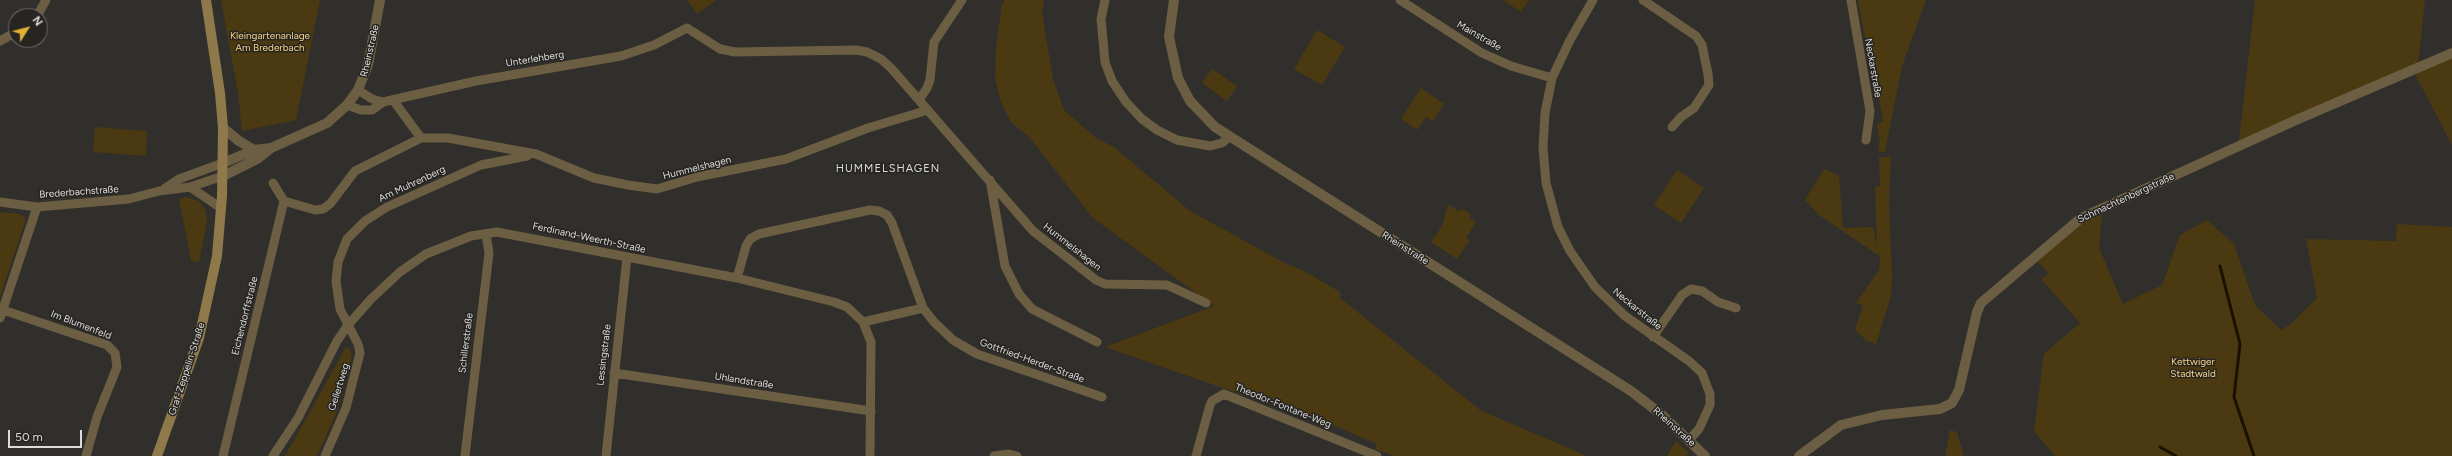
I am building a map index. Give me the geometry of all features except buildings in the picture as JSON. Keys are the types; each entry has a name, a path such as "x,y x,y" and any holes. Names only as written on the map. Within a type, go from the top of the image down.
{"main road":[{"name":"Graf-Zeppelin-Straße","path":"157,456 199,338 217,256 223,176 223,128 220,93 206,0"}],"street":[{"name":"Rheinstraße","path":"223,176 257,160 271,148 327,123 347,105 358,90 372,52 380,0"},
{"path":"919,100 928,88 934,42 962,0"},
{"path":"1105,0 1101,18 1105,62 1112,81 1126,102 1142,119 1157,130 1177,140 1210,146 1222,143 1229,137"},
{"name":"Rheinstraße","path":"1174,0 1169,37 1178,78 1190,101 1201,114 1229,137 1625,387 1706,456"},
{"name":"Mainstraße","path":"1400,0 1482,53 1511,66 1552,78"},
{"name":"Neckarstraße","path":"1593,0 1570,40 1552,78 1545,113 1543,147 1546,183 1558,227 1570,251 1595,287 1625,316 1696,366 1708,383 1710,394 1707,414 1689,440"},
{"path":"1643,0 1696,36 1702,45 1709,85 1694,108 1681,117 1672,127"},
{"name":"Neckarstraße","path":"1851,0 1870,111 1866,140"},
{"name":"Hummelshagen","path":"687,28 720,49 735,52 856,50 867,52 886,64 1034,231 1096,280 1105,284 1167,285 1206,302"},
{"name":"Unterlehberg","path":"347,105 361,110 372,110 383,102 514,73 621,56 654,45 687,28"},
{"name":"Schmachtenbergstraße","path":"1799,456 1841,426 1882,415 1940,409 1952,403 1959,390 1977,312 1981,303 2081,218 2296,120 2452,53"},
{"path":"358,90 372,99 383,102"},
{"path":"393,100 421,138"},
{"name":"Hummelshagen","path":"284,201 315,210 323,209 330,204 355,171 421,138 448,138 536,154 594,178 628,185 657,188 678,184 697,177 786,160 868,128 928,110"},
{"path":"223,128 239,141 254,150"},
{"name":"Rheinstraße","path":"223,163 254,150 271,148"},
{"name":"Am Muhrenberg","path":"348,325 340,310 336,281 338,262 347,239 365,221 387,207 468,170 514,157 536,154"},
{"name":"Brederbachstraße","path":"159,191 179,179 223,163"},
{"name":"Brederbachstraße","path":"0,202 37,207 129,199 159,191 190,187 223,176"},
{"path":"990,180 1005,266 1019,294 1032,309 1097,342"},
{"path":"273,184 284,201"},
{"path":"190,187 221,208"},
{"name":"Eichendorffstraße","path":"223,456 284,201"},
{"path":"1,314 37,207"},
{"name":"Gottfried-Herder-Straße","path":"737,278 746,246 750,239 760,234 870,210 879,211 887,215 892,223 923,308 934,322 953,340 977,354 1102,397"},
{"name":"Ferdinand-Weerth-Straße","path":"273,456 298,418 337,341 348,325 400,272 426,254 471,236 497,232 517,234 737,278 834,302 847,307 862,322 871,342 870,456"},
{"name":"Schillerstraße","path":"465,456 489,253 486,234"},
{"name":"Lessingstraße","path":"606,456 627,257"},
{"path":"1653,336 1682,295 1691,289 1702,291 1718,302 1736,308"},
{"path":"862,322 923,308"},
{"name":"Im Blumenfeld","path":"1,314 107,345 115,353 117,367 97,417 86,456"},
{"name":"Gellertweg","path":"325,456 346,408 360,353 358,344 348,325"},
{"name":"Uhlandstraße","path":"614,373 871,411"},
{"name":"Theodor-Fontane-Weg","path":"1196,456 1210,405 1218,396 1224,394 1377,456"},
{"path":"994,456 1009,454 1017,456"}],"green space":[{"name":"Kleingartenanlage Am Brederbach","path":"221,0 320,0 296,120 242,131 238,92"},
{"path":"687,0 716,0 697,14"},
{"path":"1005,0 1044,0 1042,12 1053,79 1064,110 1096,138 1114,147 1190,211 1283,262 1308,273 1340,292 1340,298 1480,410 1587,456 1394,456 1375,449 1377,444 1254,391 1246,396 1105,347 1214,306 1093,218 1029,137 1011,122 1001,102 995,79 996,47 1002,4"},
{"path":"1503,0 1529,0 1521,12"},
{"path":"1858,0 1926,0 1902,66 1885,152 1878,151 1880,142 1877,125 1883,121 1873,64 1869,60"},
{"path":"2255,0 2425,0 2418,65 2239,141"},
{"path":"1317,30 1345,47 1322,85 1294,69"},
{"path":"2452,57 2452,145 2414,72"},
{"path":"1212,69 1237,86 1227,101 1202,83"},
{"path":"1421,88 1444,104 1433,121 1426,117 1417,130 1401,119"},
{"path":"95,127 147,131 146,156 93,152"},
{"path":"1879,157 1891,157 1889,201 1892,277 1891,296 1876,344 1867,341 1855,330 1863,305 1856,303 1879,270 1880,260 1878,252 1878,255 1819,215 1805,200 1824,169 1839,176 1843,228 1873,227 1877,247 1875,186 1880,186"},
{"path":"1677,170 1704,188 1681,223 1654,205"},
{"path":"186,197 199,201 205,210 207,222 199,262 191,261 179,199"},
{"path":"1448,204 1458,211 1463,209 1471,214 1469,218 1476,222 1466,238 1470,240 1457,259 1431,242 1442,226"},
{"path":"0,212 20,214 26,219 0,297"},
{"name":"Kettwiger Stadtwald","path":"2102,213 2099,248 2123,304 2162,285 2180,235 2207,220 2234,244 2255,305 2281,330 2291,324 2317,298 2306,239 2396,241 2397,224 2452,227 2452,456 2055,456 2034,431 2044,354 2080,323 2041,279 2049,274 2035,259 2073,227"},
{"path":"346,347 350,349 352,355 336,414 317,456 285,456"},
{"path":"1950,430 1957,432 1964,456 1945,456"},
{"path":"1676,441 1688,452 1686,456 1667,456"}],"waterway":[{"path":"2220,266 2240,344 2234,397 2254,456"},
{"path":"2160,447 2176,456"}],"district":[{"name":"HUMMELSHAGEN","path":"888,169"}]}
